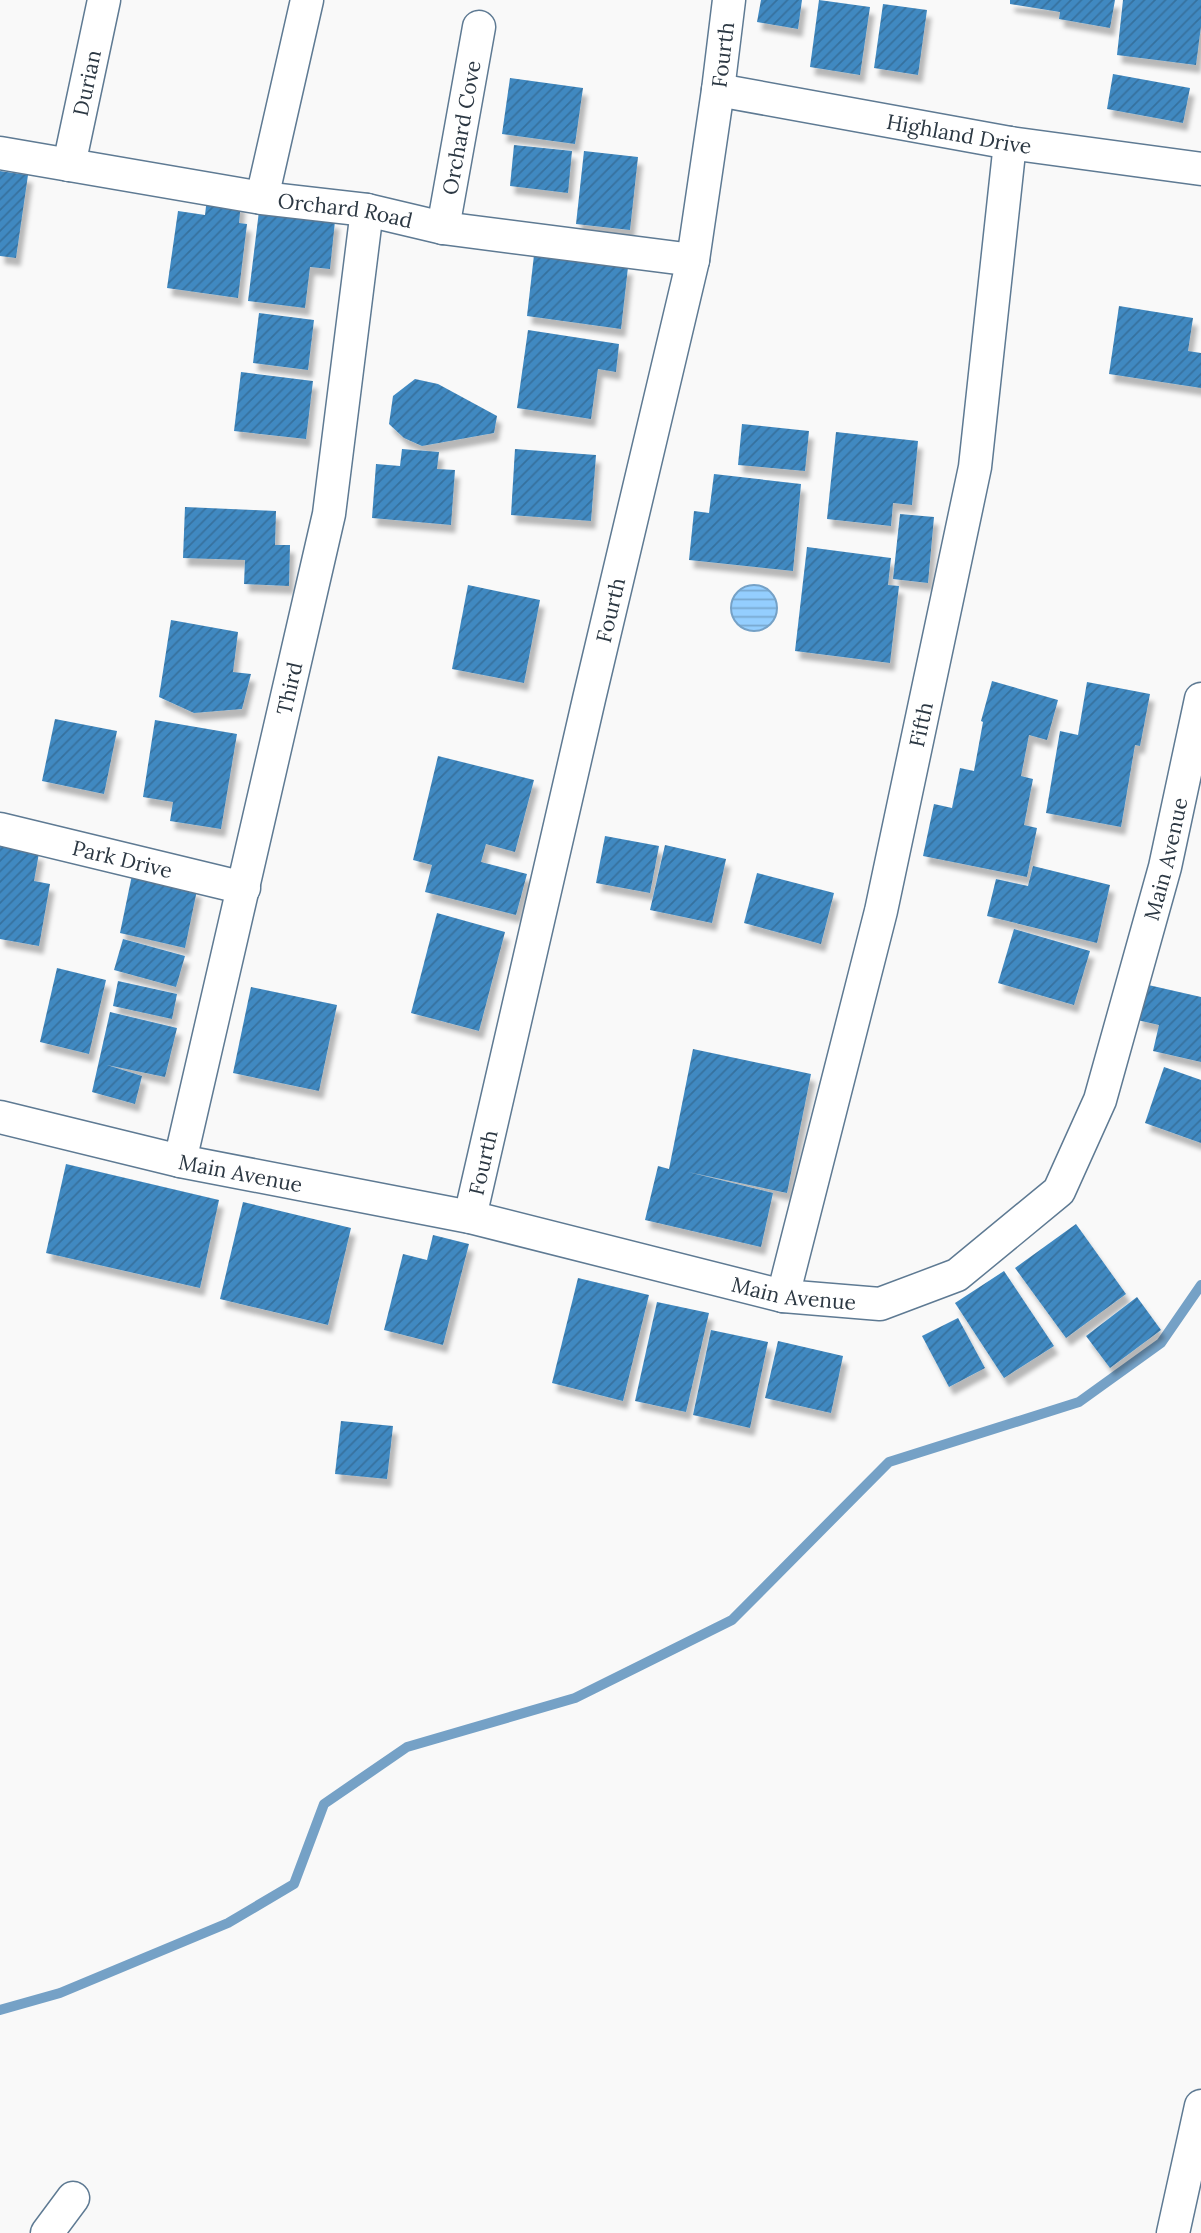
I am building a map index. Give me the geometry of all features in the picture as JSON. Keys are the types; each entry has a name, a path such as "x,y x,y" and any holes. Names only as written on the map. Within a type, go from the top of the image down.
{"street":[{"name":"Durian","path":"69,165 104,0"},
{"path":"262,198 307,0"},
{"name":"Fourth","path":"470,1217 693,260 729,0"},
{"name":"Orchard Cove","path":"443,228 480,27"},
{"name":"Highland Drive","path":"718,90 1010,143 1201,169"},
{"name":"Fifth","path":"783,1296 881,911 975,467 1010,143"},
{"name":"Orchard Road","path":"0,153 262,198 367,210 443,228 693,260"},
{"name":"Third","path":"180,1161 329,514 367,210"},
{"name":"Main Avenue","path":"0,1117 180,1161 470,1217 783,1296 880,1304 957,1275 1059,1191 1100,1100 1165,867 1201,699"},
{"name":"Park Drive","path":"0,828 244,888"},
{"path":"1173,2233 1201,2106"},
{"path":"47,2233 73,2198"}],"water":[{"path":"754,585 770,592 777,608 770,624 754,631 738,624 731,608 738,592"}],"building":[{"path":"761,0 802,0 798,29 757,22"},
{"path":"819,0 870,7 860,75 810,67"},
{"path":"1010,0 1115,0 1110,28 1059,19 1060,12 1010,4"},
{"path":"1123,0 1201,0 1196,65 1117,55"},
{"path":"883,4 927,10 918,75 874,68"},
{"path":"1113,74 1190,88 1183,123 1107,109"},
{"path":"510,78 583,88 575,144 502,134"},
{"path":"514,145 572,151 568,193 510,186"},
{"path":"584,151 638,157 630,230 576,224"},
{"path":"0,171 28,175 16,258 0,256"},
{"path":"207,198 241,203 239,223 247,224 238,298 167,288 178,211 205,215"},
{"path":"259,211 335,221 330,269 310,267 305,308 248,301"},
{"path":"534,255 628,267 621,329 527,316"},
{"path":"1119,306 1193,318 1188,351 1201,353 1201,388 1109,374"},
{"path":"259,313 314,320 308,370 253,363"},
{"path":"528,330 619,344 616,372 598,369 591,419 517,408"},
{"path":"241,372 313,381 306,439 234,431"},
{"path":"415,379 438,384 497,416 494,433 422,446 404,438 389,424 393,396"},
{"path":"742,424 809,431 805,471 738,465"},
{"path":"836,432 918,441 912,505 893,503 891,526 827,519"},
{"path":"402,449 439,452 437,469 455,470 451,525 372,518 376,464 400,466"},
{"path":"515,449 596,455 591,521 511,515"},
{"path":"714,474 801,484 793,571 689,560 694,511 709,513"},
{"path":"185,507 276,511 275,545 290,545 289,586 244,584 245,560 183,558"},
{"path":"900,514 934,517 928,583 893,579"},
{"path":"807,547 891,558 888,585 899,586 890,663 795,651"},
{"path":"468,585 540,600 524,683 452,669"},
{"path":"171,620 238,632 233,672 251,674 242,709 194,713 159,697"},
{"path":"992,681 1058,700 1047,740 1029,735 1021,776 1033,779 1024,825 1037,828 1027,877 923,856 934,804 952,808 960,768 974,771 983,722 981,721"},
{"path":"1087,682 1150,694 1140,746 1135,745 1121,827 1046,813 1060,731 1078,735"},
{"path":"55,719 117,731 104,794 42,781"},
{"path":"155,720 237,734 221,829 170,821 173,802 143,797"},
{"path":"438,756 534,780 515,852 486,844 481,862 527,874 516,915 425,892 432,865 413,860"},
{"path":"605,836 659,846 650,893 596,883"},
{"path":"665,845 726,859 712,923 650,910"},
{"path":"0,846 39,853 34,881 50,884 39,946 0,939"},
{"path":"1033,866 1110,885 1097,943 987,916 996,879 1028,886"},
{"path":"757,873 834,893 821,944 744,923"},
{"path":"132,875 197,890 185,948 120,933"},
{"path":"437,913 505,932 479,1031 411,1013"},
{"path":"1014,929 1090,951 1074,1005 998,983"},
{"path":"123,939 185,956 176,987 114,970"},
{"path":"57,968 106,980 89,1054 40,1042"},
{"path":"118,981 177,994 172,1019 113,1006"},
{"path":"1144,984 1201,997 1201,1062 1153,1051 1159,1025 1137,1020"},
{"path":"251,987 337,1005 319,1091 233,1073"},
{"path":"110,1012 177,1028 165,1077 107,1065 142,1076 135,1104 92,1092"},
{"path":"693,1049 811,1074 787,1193 688,1172 773,1193 761,1247 645,1220 658,1166 669,1169"},
{"path":"1164,1067 1201,1080 1201,1143 1145,1123"},
{"path":"66,1164 219,1200 200,1288 46,1253"},
{"path":"243,1202 351,1228 328,1325 220,1299"},
{"path":"1076,1224 1126,1294 1066,1338 1015,1268"},
{"path":"433,1235 469,1244 443,1345 384,1330 403,1254 427,1260"},
{"path":"1004,1271 1054,1346 1004,1378 955,1303"},
{"path":"578,1278 649,1295 623,1401 552,1383"},
{"path":"1137,1297 1161,1330 1110,1368 1086,1336"},
{"path":"657,1302 709,1313 686,1412 635,1401"},
{"path":"958,1318 985,1368 949,1387 922,1336"},
{"path":"711,1330 768,1342 750,1428 693,1415"},
{"path":"778,1341 843,1356 831,1413 765,1398"},
{"path":"341,1421 393,1426 387,1479 335,1474"}],"waterway":[{"path":"0,2010 60,1993 228,1923 294,1884 324,1804 407,1747 575,1698 732,1620 889,1462 1079,1402 1161,1343 1201,1285"}]}
